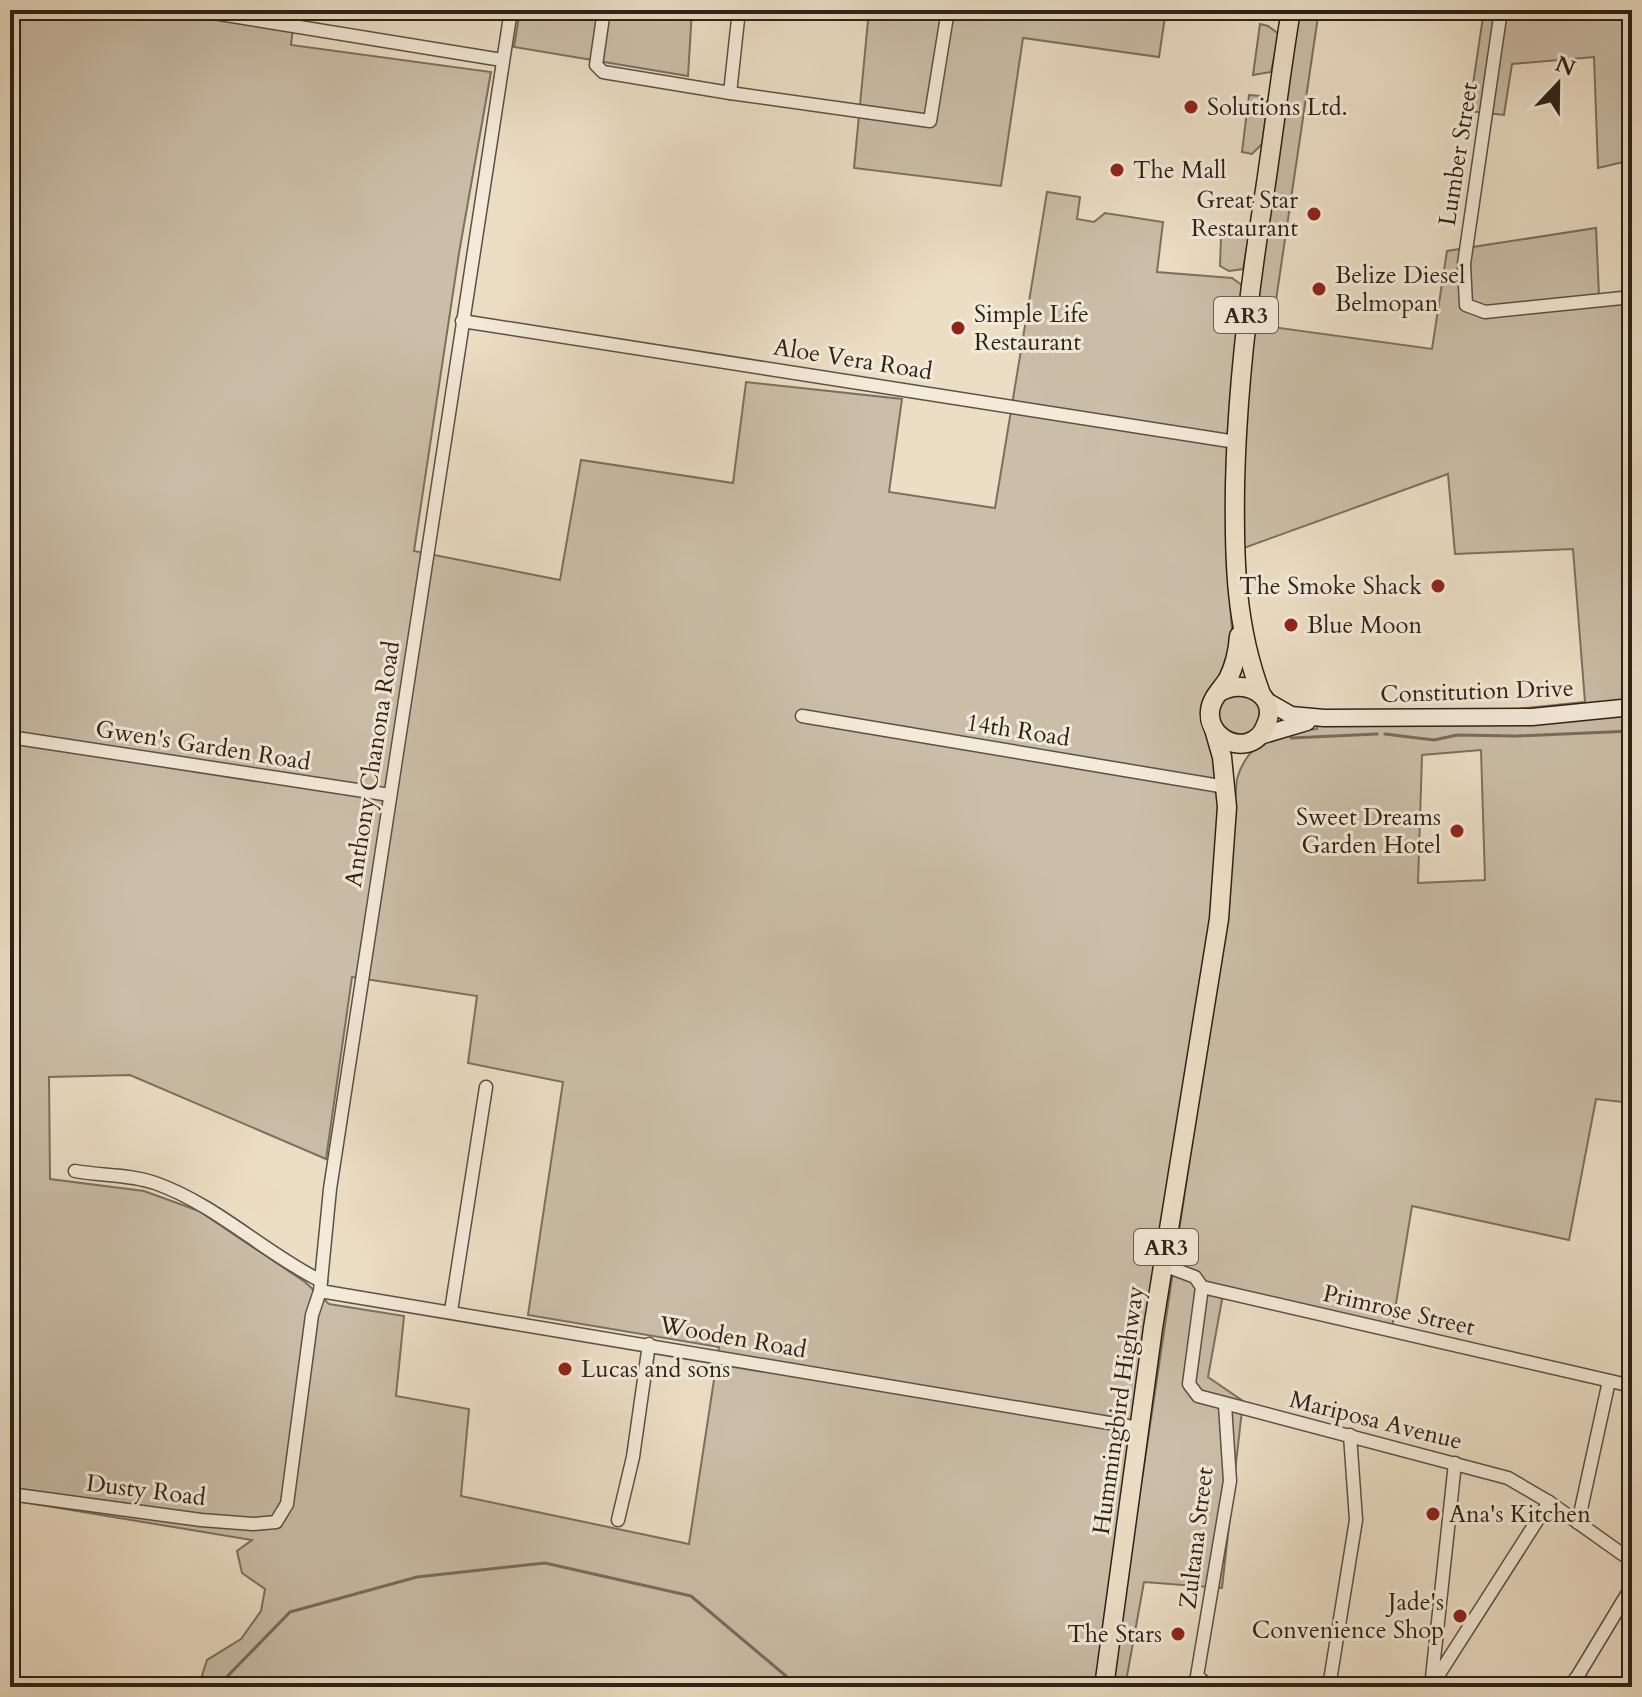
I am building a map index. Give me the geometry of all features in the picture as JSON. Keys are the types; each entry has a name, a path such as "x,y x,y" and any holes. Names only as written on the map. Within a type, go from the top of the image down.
{"main road":[{"name":"AR3","path":"1218,693 1237,657 1240,622 1234,563 1236,442 1242,345 1291,10"},
{"name":"AR3","path":"1240,622 1263,697"},
{"path":"1235,685 1253,689 1263,697 1268,718 1256,738 1245,743 1227,741 1214,729 1210,710 1218,693 1235,685"},
{"name":"Constitution Drive","path":"1263,697 1291,715 1324,718 1532,717 1632,707"},
{"name":"Constitution Drive","path":"1256,738 1324,718"},
{"name":"Hummingbird Highway","path":"1104,1687 1163,1265 1217,934 1226,859 1226,787 1214,729"},
{"name":"Hummingbird Highway","path":"1227,807 1235,768 1256,738"}],"street":[{"path":"195,10 502,60"},
{"name":"Anthony Chanona Road","path":"276,1522 287,1504 312,1315 320,1286 330,1189 511,10"},
{"path":"604,10 596,65 603,72 930,121 948,10"},
{"path":"730,93 739,10"},
{"name":"Lumber Street","path":"1501,10 1464,264 1466,305 1485,312 1632,297"},
{"name":"Aloe Vera Road","path":"462,321 1236,442"},
{"name":"14th Road","path":"802,716 1226,787"},
{"name":"Gwen's Garden Road","path":"10,737 390,795"},
{"path":"451,1311 486,1087"},
{"name":"Wooden Road","path":"75,1171 133,1177 201,1203 320,1286 1139,1428"},
{"name":"Primrose Street","path":"1163,1265 1195,1277 1202,1287 1632,1386"},
{"name":"Mariposa Avenue","path":"1202,1287 1189,1384 1198,1396 1508,1478 1549,1502 1632,1561"},
{"path":"618,1520 633,1457 649,1344"},
{"path":"1578,1523 1609,1381"},
{"name":"Zultana Street","path":"1210,1687 1197,1676 1230,1481 1225,1405"},
{"path":"1329,1687 1356,1520 1350,1435"},
{"path":"1431,1687 1455,1463"},
{"name":"Dusty Road","path":"10,1494 201,1520 253,1524 276,1522"},
{"path":"1431,1687 1549,1502"},
{"path":"1596,1687 1573,1683 1632,1586"}],"shaded area":[{"path":"10,10 295,10 291,45 491,72 459,253 414,551 560,580 581,460 733,483 746,382 902,399 889,492 995,508 1047,192 1080,197 1077,219 1094,222 1105,213 1163,222 1157,272 1232,278 1243,286 1229,587 1233,645 1219,680 1208,690 1201,709 1219,767 1219,857 1098,1687 194,1687 199,1685 207,1660 241,1639 261,1611 265,1589 242,1573 237,1551 252,1540 10,1500","holes":["352,977 477,996 468,1063 563,1082 528,1315 719,1347 689,1544 461,1496 469,1409 396,1396 404,1316 329,1304 305,1282 199,1211 144,1191 50,1179 49,1077 130,1075 326,1159"]},
{"path":"520,10 692,10 688,76 514,47"},
{"path":"869,10 1166,10 1159,57 1023,38 1001,186 854,168"},
{"path":"1298,10 1319,10 1272,327 1432,349 1447,251 1596,228 1599,295 1632,290 1632,1103 1596,1099 1569,1240 1412,1206 1391,1334 1223,1294 1208,1377 1243,1401 1222,1588 1144,1582 1125,1687 1111,1687 1222,943 1237,779 1242,765 1257,746 1267,740 1290,732 1317,729 1317,714 1467,714 1585,702 1573,549 1455,554 1448,474 1241,549 1247,373","holes":["1481,750 1485,880 1418,883 1422,755"]},
{"path":"1484,10 1632,10 1632,160 1598,168 1594,57 1512,64 1504,115 1469,111"},
{"path":"1260,24 1279,34 1271,72 1253,75"},
{"path":"1249,95 1260,96 1268,103 1262,144 1252,154 1242,152"},
{"path":"1234,232 1249,237 1243,269 1229,271 1220,266 1221,237"},
{"path":"1239,693 1254,699 1260,714 1254,729 1239,735 1224,729 1218,714 1224,699"}],"waterway":[{"path":"1385,734 1434,740 1457,735 1632,731"},
{"path":"1291,738 1377,734"},
{"path":"217,1687 290,1612 417,1577 545,1563 691,1596 799,1687"}],"place":[{"name":"Solutions Ltd.","path":"1191,107"},
{"name":"The Mall","path":"1117,170"},
{"name":"Great Star Restaurant","path":"1314,214"},
{"name":"Belize Diesel Belmopan","path":"1319,289"},
{"name":"Simple Life Restaurant","path":"958,328"},
{"name":"The Smoke Shack","path":"1438,586"},
{"name":"Blue Moon","path":"1291,625"},
{"name":"Sweet Dreams Garden Hotel","path":"1457,831"},
{"name":"Lucas and sons","path":"565,1369"},
{"name":"Ana's Kitchen","path":"1433,1514"},
{"name":"Jade's Convenience Shop","path":"1460,1616"},
{"name":"The Stars","path":"1178,1634"}]}
